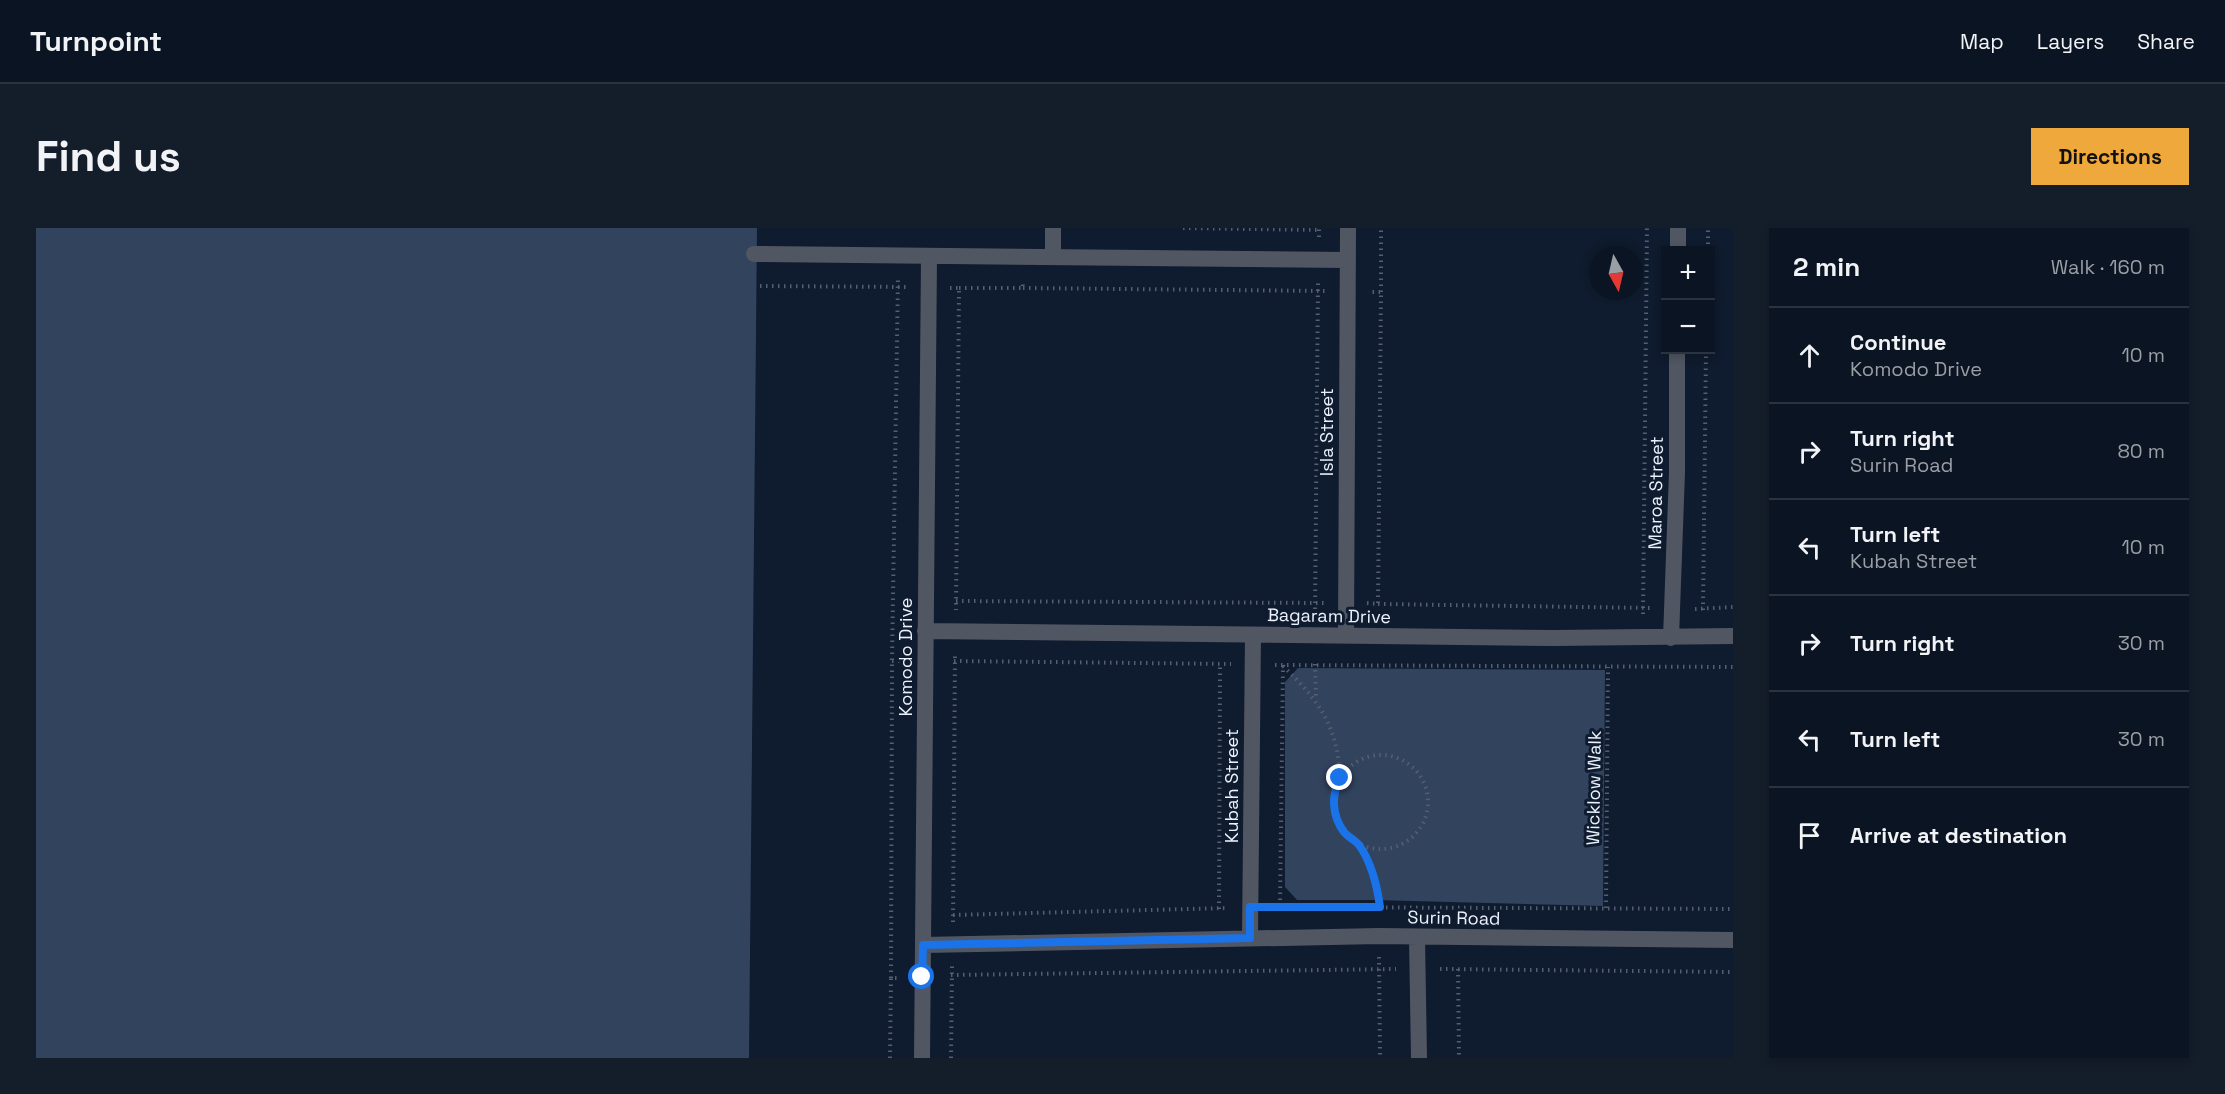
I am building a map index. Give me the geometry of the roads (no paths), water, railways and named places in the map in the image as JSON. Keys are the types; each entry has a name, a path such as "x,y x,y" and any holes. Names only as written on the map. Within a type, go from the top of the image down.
{"street":[{"path":"1053,228 1053,257"},
{"name":"Isla Street","path":"1346,635 1348,228"},
{"path":"1678,228 1678,246"},
{"path":"754,254 1348,260"},
{"name":"Komodo Drive","path":"922,1058 928,256"},
{"name":"Maroa Street","path":"1671,638 1677,472 1677,354"},
{"name":"Bagaram Drive","path":"925,631 1671,638 1733,636"},
{"name":"Kubah Street","path":"1250,938 1253,635"},
{"name":"Surin Road","path":"923,945 1379,936 1733,940"},
{"path":"1418,937 1419,1058"}]}
